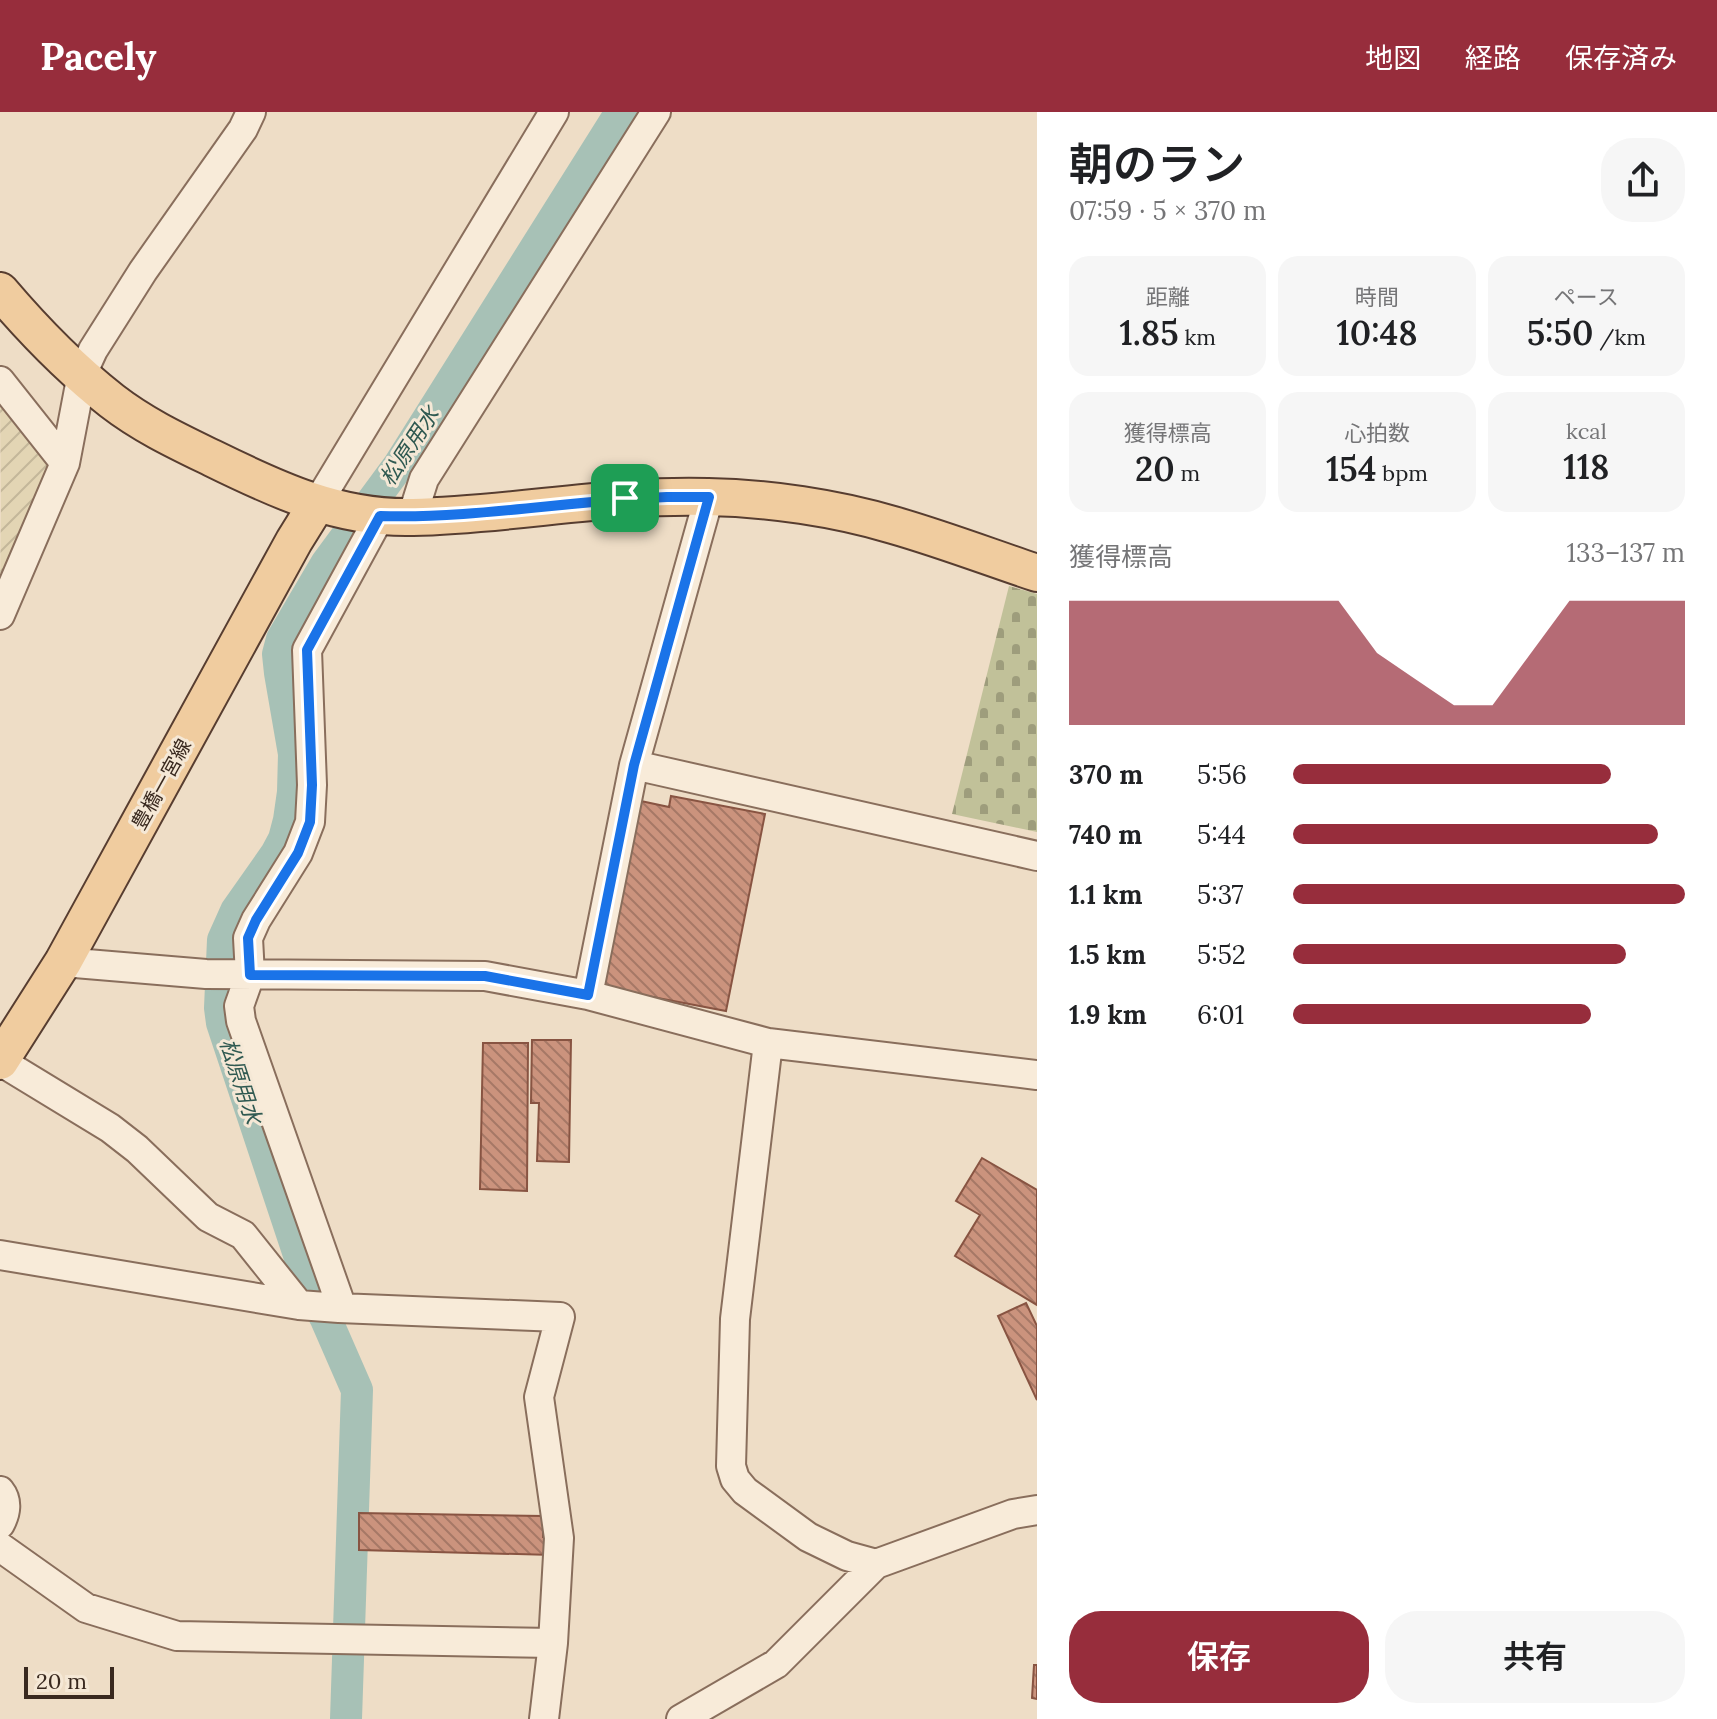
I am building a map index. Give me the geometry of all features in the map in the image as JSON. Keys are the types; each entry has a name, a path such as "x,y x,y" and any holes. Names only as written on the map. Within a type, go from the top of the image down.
{"main road":[{"path":"0,291 31,327 82,374 112,401 150,428 273,488 317,504 382,516 625,498 709,497 803,505 891,524 1037,573"},
{"name":"豊橋一宮線","path":"0,1061 63,962 317,504"}],"street":[{"path":"0,615 65,463 82,374 93,350 143,271 243,129 251,112"},
{"path":"317,504 554,112"},
{"path":"340,1308 241,1021 239,1006 248,938 298,853 310,822 312,785 307,650 382,516 424,479 656,112"},
{"path":"0,381 65,463"},
{"path":"588,995 634,765 709,497"},
{"path":"634,765 1037,856"},
{"path":"63,962 206,974 485,976 588,995 768,1043 1037,1075"},
{"path":"768,1043 735,1319 731,1466 735,1479 745,1491 808,1537 847,1556 876,1564"},
{"path":"0,1061 110,1128 137,1149 208,1217 243,1235 300,1305"},
{"path":"0,1255 300,1305 560,1317 539,1397 559,1538 553,1643 544,1719"},
{"path":"0,1491 5,1496 5,1514 0,1524"},
{"path":"681,1719 776,1664 876,1564 1013,1514 1037,1510"},
{"path":"0,1547 86,1608 177,1636 553,1643"}],"shaded area":[{"path":"0,394 57,465 0,598 1,505"}],"green space":[{"path":"1009,586 1037,594 1037,832 952,814"}],"building":[{"path":"671,796 765,814 726,1011 600,987 636,800 669,807"},
{"path":"532,1040 571,1040 569,1162 537,1161 539,1103 531,1103"},
{"path":"483,1043 528,1043 527,1191 480,1189"},
{"path":"982,1158 1037,1190 1037,1305 955,1256 980,1215 956,1201"},
{"path":"1026,1303 1037,1326 1037,1400 998,1316"},
{"path":"359,1513 543,1516 543,1537 552,1537 552,1555 359,1550"},
{"path":"1034,1665 1037,1665 1037,1699 1032,1698"}],"waterway":[{"name":"松原用水","path":"346,1719 357,1390 311,1291 222,1023 223,940 236,911 276,854 289,820 294,754 278,654 282,639 326,564 399,465 621,112"}],"route":[{"path":"709,497 634,765 588,995 485,976 250,975 248,938 298,853 310,822 312,785 307,650 380,516 453,515 625,498 709,497"}]}
